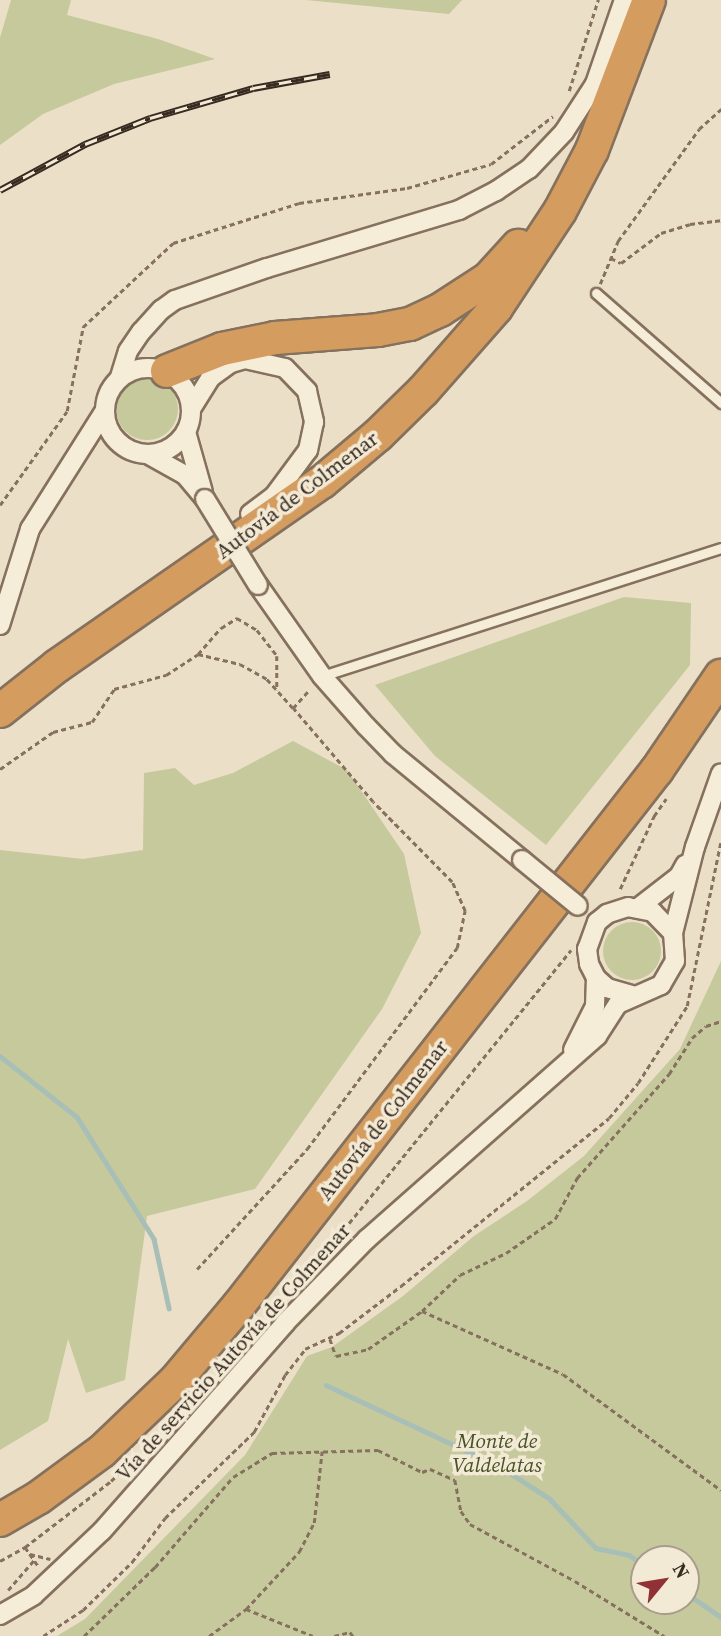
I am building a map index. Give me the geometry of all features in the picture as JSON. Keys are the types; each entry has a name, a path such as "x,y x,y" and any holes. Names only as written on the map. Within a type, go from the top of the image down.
{"highway":[{"name":"Autovía de Colmenar","path":"0,711 57,666 321,482 378,435 423,391 496,307 560,211 592,150 649,0"},
{"path":"167,371 222,349 275,338 378,330 410,324 440,310 488,279 516,248 573,152 607,111"},
{"name":"Autovía de Colmenar","path":"0,1520 38,1498 102,1451 176,1380 248,1294 657,770 721,676"}],"street":[{"path":"0,625 30,529 104,412 111,388 120,377 128,351 141,332 175,300 267,268 459,210 496,191 528,169 564,132 595,84 624,0"},
{"path":"104,412 110,434 120,445 134,454 149,455 176,445 186,432 191,409 210,378 219,370 245,359 285,368 295,375 307,391 314,422 308,450 280,489 212,540 177,583"},
{"path":"120,377 142,368 167,371 179,380 188,396 191,409"},
{"path":"186,432 205,499"},
{"path":"149,455 185,475 205,499 258,585 322,676 393,754 578,906 607,914"},
{"path":"673,933 653,912 628,906 607,914 591,934 587,949 589,964 596,978 614,991 635,996 649,993 670,974 676,961 673,933 695,847 721,773"},
{"path":"639,907 679,876 695,847"},
{"path":"578,906 591,934"},
{"path":"564,1065 584,1033 595,1006 596,978"},
{"name":"Vía de servicio Autovía de Colmenar","path":"0,1615 34,1595 102,1531 286,1322 367,1238 597,1036 618,1004 635,996"}],"lane":[{"path":"596,293 721,402"},
{"path":"322,676 721,548"}],"path":[{"path":"568,96 598,0"},
{"path":"596,293 618,241 699,129 721,109"},
{"path":"0,505 67,411 83,327 173,243 299,203 407,188 491,164 554,116"},
{"path":"611,258 621,263 662,233 690,224 721,220"},
{"path":"0,769 53,732 92,722 114,689 166,675 198,654 221,628 237,618 257,631 277,656 277,691"},
{"path":"197,1269 307,1149 457,948 465,911 452,882 373,802 267,679 240,664 198,654"},
{"path":"293,708 322,676"},
{"path":"620,889 654,816 669,795"},
{"path":"43,1636 83,1610 132,1562 165,1517 254,1432 285,1375 305,1349 330,1339 541,1176 609,1118 638,1083 687,1006 721,840"},
{"path":"298,1285 573,948"},
{"path":"330,1339 336,1356 368,1349 422,1311 460,1275 506,1253 555,1219 577,1178 669,1074 692,1038 706,1026 721,1021"},
{"path":"422,1311 563,1374 721,1490"},
{"path":"0,1561 25,1547 111,1481 184,1412"},
{"path":"84,1636 197,1522 233,1477 272,1453 378,1450 422,1472 430,1469 455,1480 461,1511 470,1524 575,1581 664,1636"},
{"path":"209,1636 246,1609 299,1552 314,1523 322,1451"},
{"path":"25,1547 48,1581"},
{"path":"2,1597 34,1560"},
{"path":"246,1609 313,1636"},
{"path":"334,1636 350,1632 353,1636"}],"green space":[{"path":"11,0 71,0 67,15 158,39 215,59 114,84 43,114 0,145 0,38"},
{"path":"306,0 462,0 449,14"},
{"path":"147,378 159,380 169,387 176,397 176,421 169,431 159,438 147,440 135,438 125,431 118,421 116,409 118,397 125,387 135,380"},
{"path":"624,597 691,603 690,665 546,845 435,756 375,685"},
{"path":"293,741 347,770 404,854 421,933 382,1009 255,1189 147,1216 125,1380 86,1393 68,1339 48,1421 0,1450 0,850 83,859 143,850 144,773 175,768 194,785 233,773"},
{"path":"632,922 643,924 656,935 661,951 659,962 648,975 632,980 621,978 608,967 603,951 605,940 616,927"},
{"name":"Monte de Valdelatas","path":"721,961 721,1636 57,1636 85,1619 245,1455 307,1356 332,1347 403,1296 474,1236 527,1201 584,1156 680,1049"}],"waterway":[{"path":"0,1056 77,1117 154,1239 169,1308"},
{"path":"326,1385 501,1467 550,1499 596,1548 630,1556"},
{"path":"700,1603 721,1617"}],"railway":[{"path":"0,190 85,144 150,118 253,88 330,74"}]}
